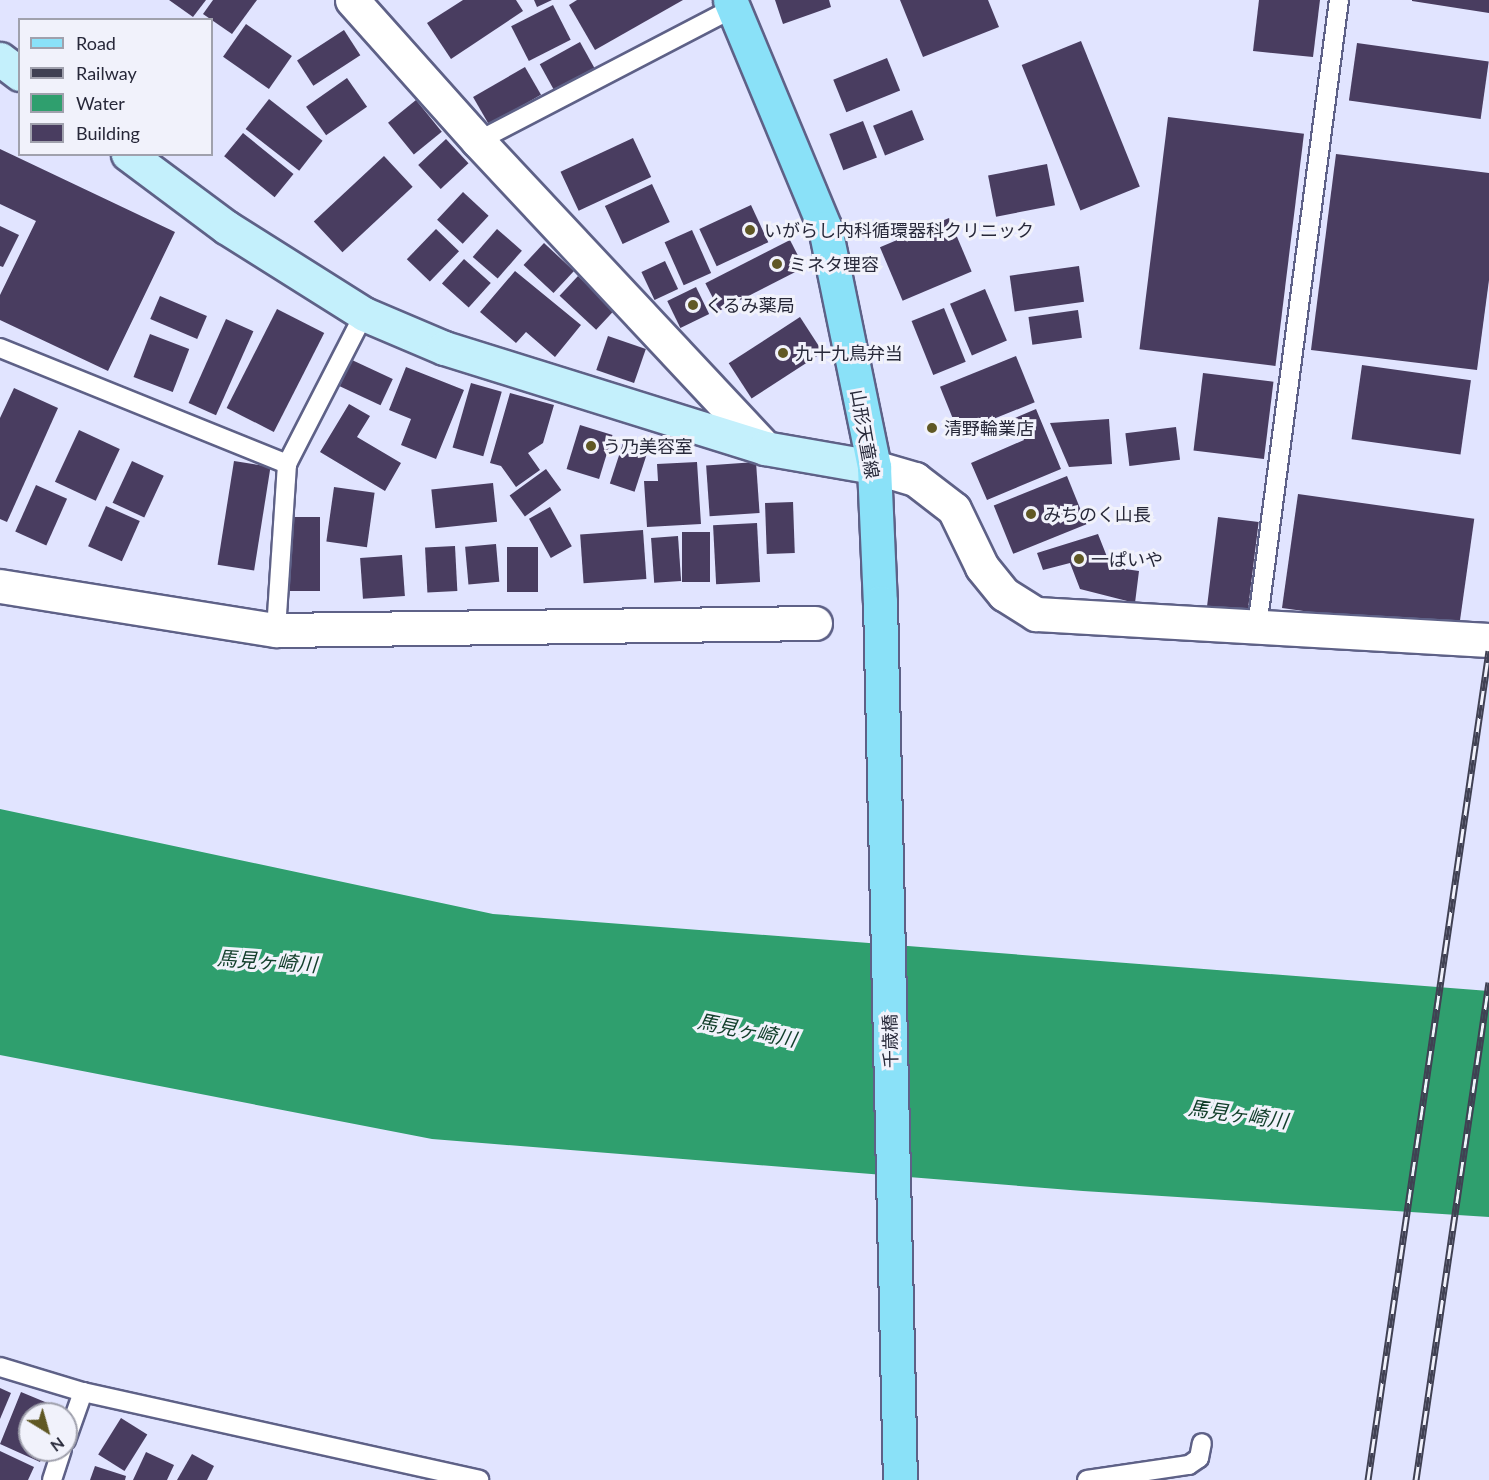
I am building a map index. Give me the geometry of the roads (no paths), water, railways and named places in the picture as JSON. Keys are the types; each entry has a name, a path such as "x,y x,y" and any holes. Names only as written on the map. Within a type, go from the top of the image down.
{"main road":[{"name":"山形天童線","path":"732,4 825,228 874,466 880,602"},
{"name":"千歳橋","path":"880,602 900,1480"}],"street":[{"path":"352,0 478,141 765,448"},
{"path":"0,59 18,72"},
{"path":"131,156 226,227 364,314 444,348 765,448 874,466 915,479 954,508 982,567 1004,594 1036,614 1489,640"},
{"path":"0,586 276,630 815,623"}],"lane":[{"path":"1257,627 1339,0"},
{"path":"478,141 732,4"},
{"path":"276,630 287,464 364,314"},
{"path":"0,348 287,464"},
{"path":"0,1367 83,1392 478,1480"},
{"path":"78,1406 83,1392"},
{"path":"1087,1480 1189,1465 1199,1458 1202,1443"},
{"path":"52,1480 58,1462"}],"water":[{"name":"馬見ヶ崎川","path":"0,809 493,914 1489,991 1489,1217 1083,1191 432,1139 0,1055"}],"railway":[{"path":"1368,1480 1489,651"},
{"path":"1416,1480 1489,982"}],"place":[{"name":"いがらし内科循環器科クリニック","path":"750,230"},
{"name":"ミネタ理容","path":"777,264"},
{"name":"くるみ薬局","path":"693,305"},
{"name":"九十九鳥弁当","path":"783,353"},
{"name":"清野輪業店","path":"932,428"},
{"name":"う乃美容室","path":"591,446"},
{"name":"みちのく山長","path":"1031,514"},
{"name":"一ぱいや","path":"1079,559"}]}
